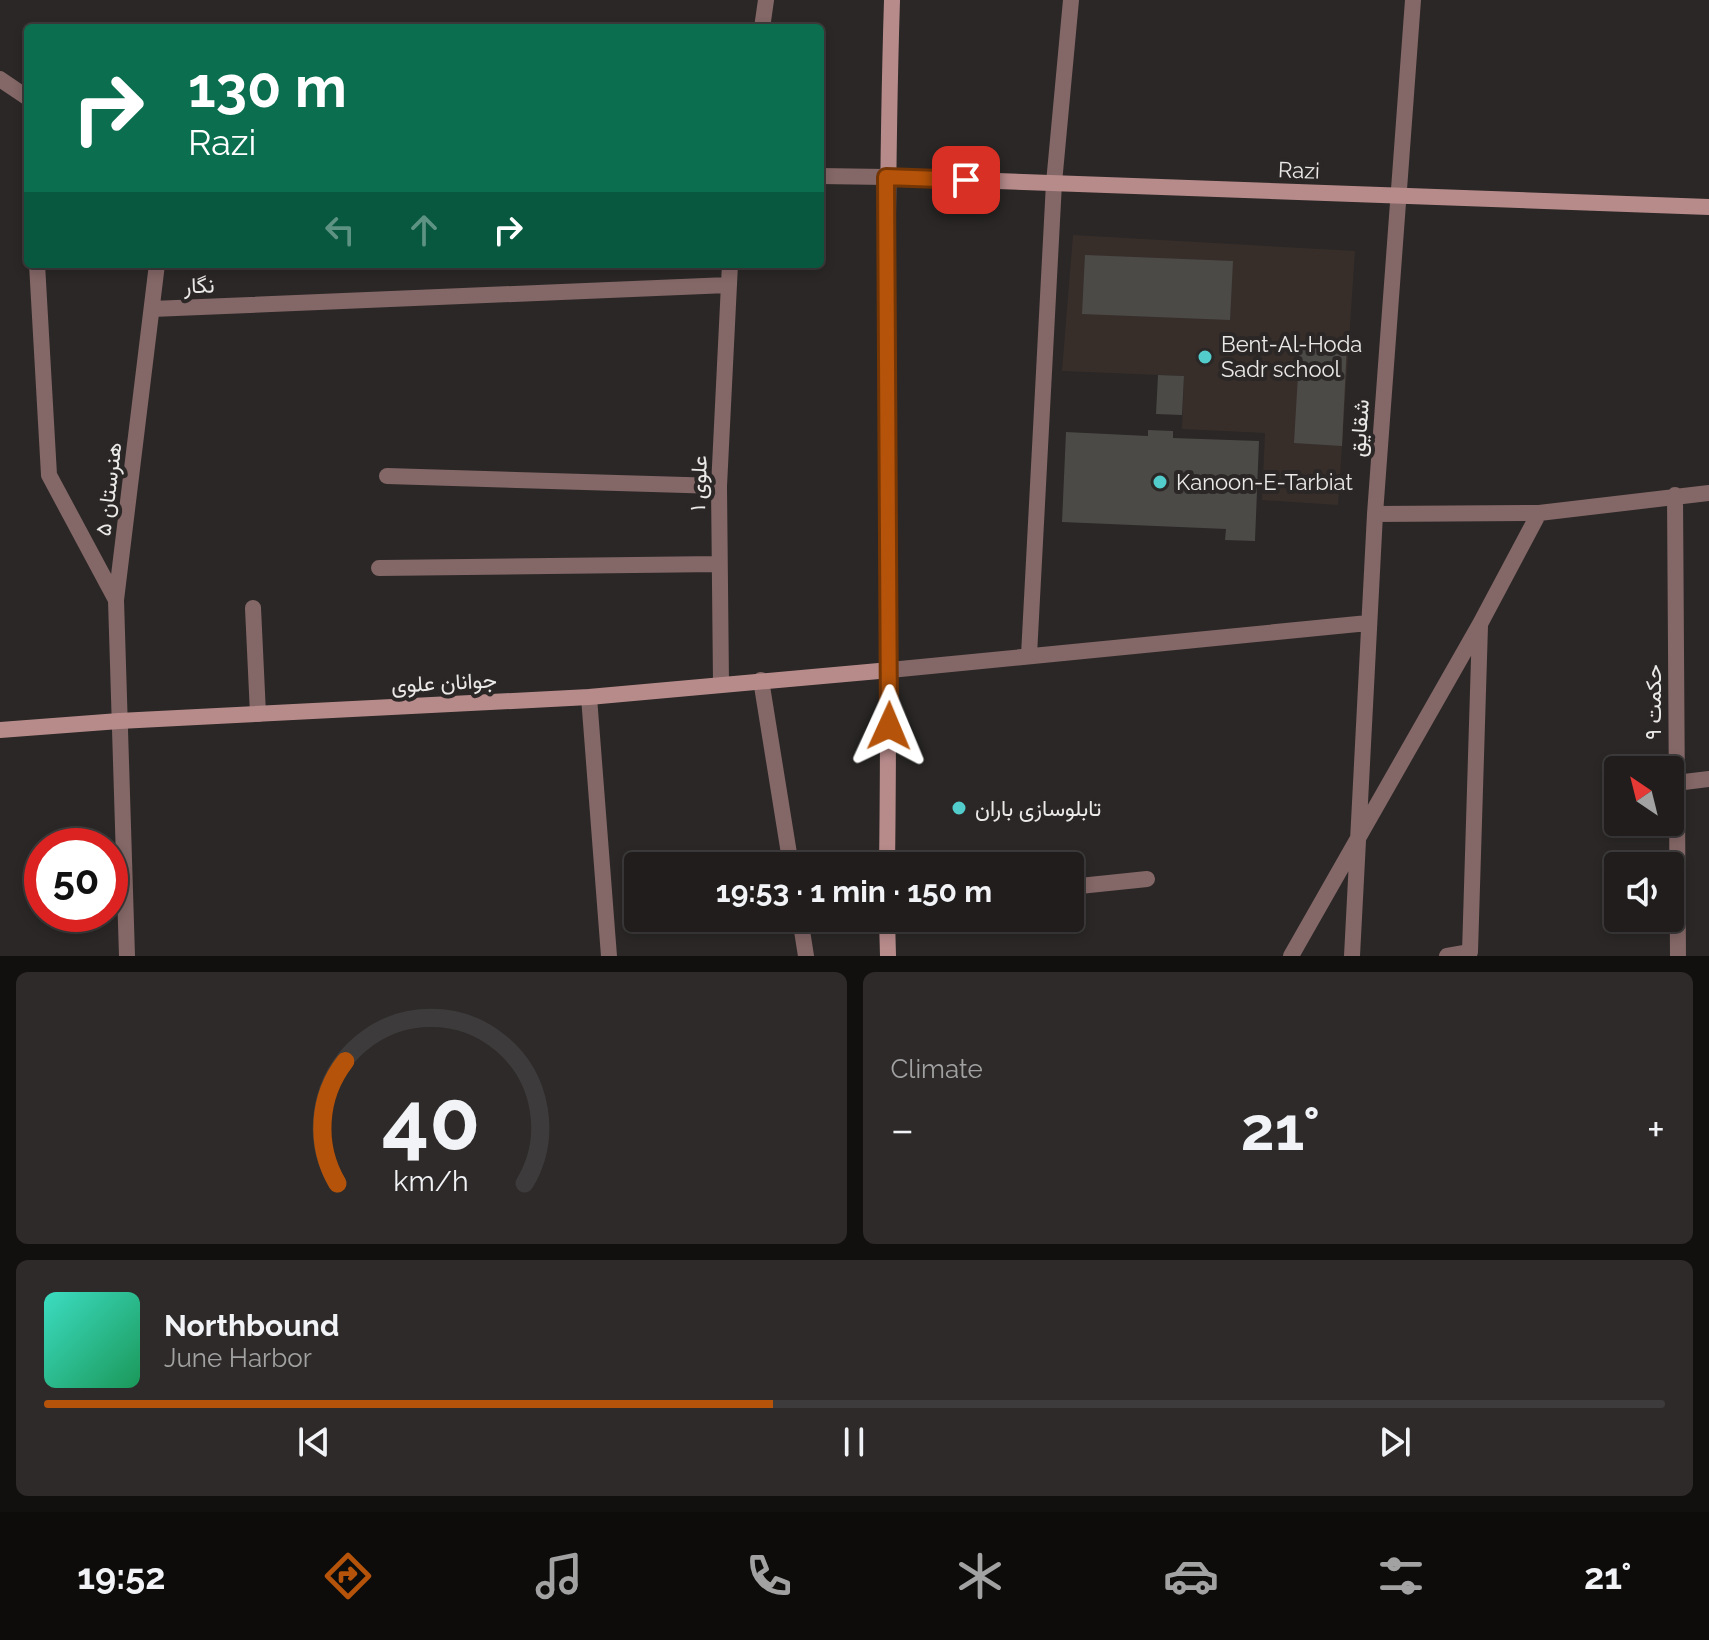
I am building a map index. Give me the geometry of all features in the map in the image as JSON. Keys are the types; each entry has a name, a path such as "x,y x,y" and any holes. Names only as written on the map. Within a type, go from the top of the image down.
{"street":[{"path":"763,24 766,0"},
{"path":"887,852 890,670 886,177 892,0"},
{"path":"1029,655 1054,183 1071,0"},
{"name":"شقایق","path":"1352,956 1368,623 1413,0"},
{"path":"0,79 24,95"},
{"path":"824,176 886,177"},
{"name":"Razi","path":"886,177 1709,207"},
{"path":"37,268 49,475 116,600"},
{"name":"هنرستان ۵","path":"127,956 116,600 157,268"},
{"name":"علوی ۱","path":"721,683 719,486 730,268"},
{"name":"نگار","path":"152,309 728,285"},
{"path":"387,476 719,486"},
{"path":"1375,514 1539,513 1709,493"},
{"name":"حکمت ۹","path":"1675,495 1676,756"},
{"path":"1291,956 1480,624 1539,513"},
{"path":"379,568 718,564"},
{"path":"253,608 258,714"},
{"path":"890,670 1368,623"},
{"path":"1447,956 1470,952 1480,624"},
{"name":"جوانان علوی","path":"0,730 589,697 890,670"},
{"path":"761,680 789,852"},
{"path":"589,697 609,956"},
{"path":"1684,782 1709,779"},
{"name":"حکمت ۹","path":"1677,836 1678,956"},
{"path":"1084,886 1147,879"},
{"path":"802,932 806,956"},
{"path":"887,932 888,956"}],"shaded area":[{"name":"Bent-Al-Hoda Sadr school","path":"1073,235 1355,251 1338,505 1262,500 1265,433 1182,429 1184,376 1062,371"}],"building":[{"path":"1085,255 1233,261 1230,320 1082,314"},
{"path":"1300,341 1347,343 1342,446 1294,443"},
{"path":"1158,375 1184,376 1182,415 1156,414"},
{"name":"Kanoon-E-Tarbiat","path":"1148,430 1173,431 1173,438 1259,441 1255,541 1225,540 1226,529 1062,522 1066,432 1148,436"}],"place":[{"name":"Bent-Al-Hoda Sadr school","path":"1205,357"},
{"name":"Kanoon-E-Tarbiat","path":"1160,482"},
{"name":"تابلوسازی باران","path":"959,808"}],"route":[{"path":"889,726 886,177 966,180"}]}
